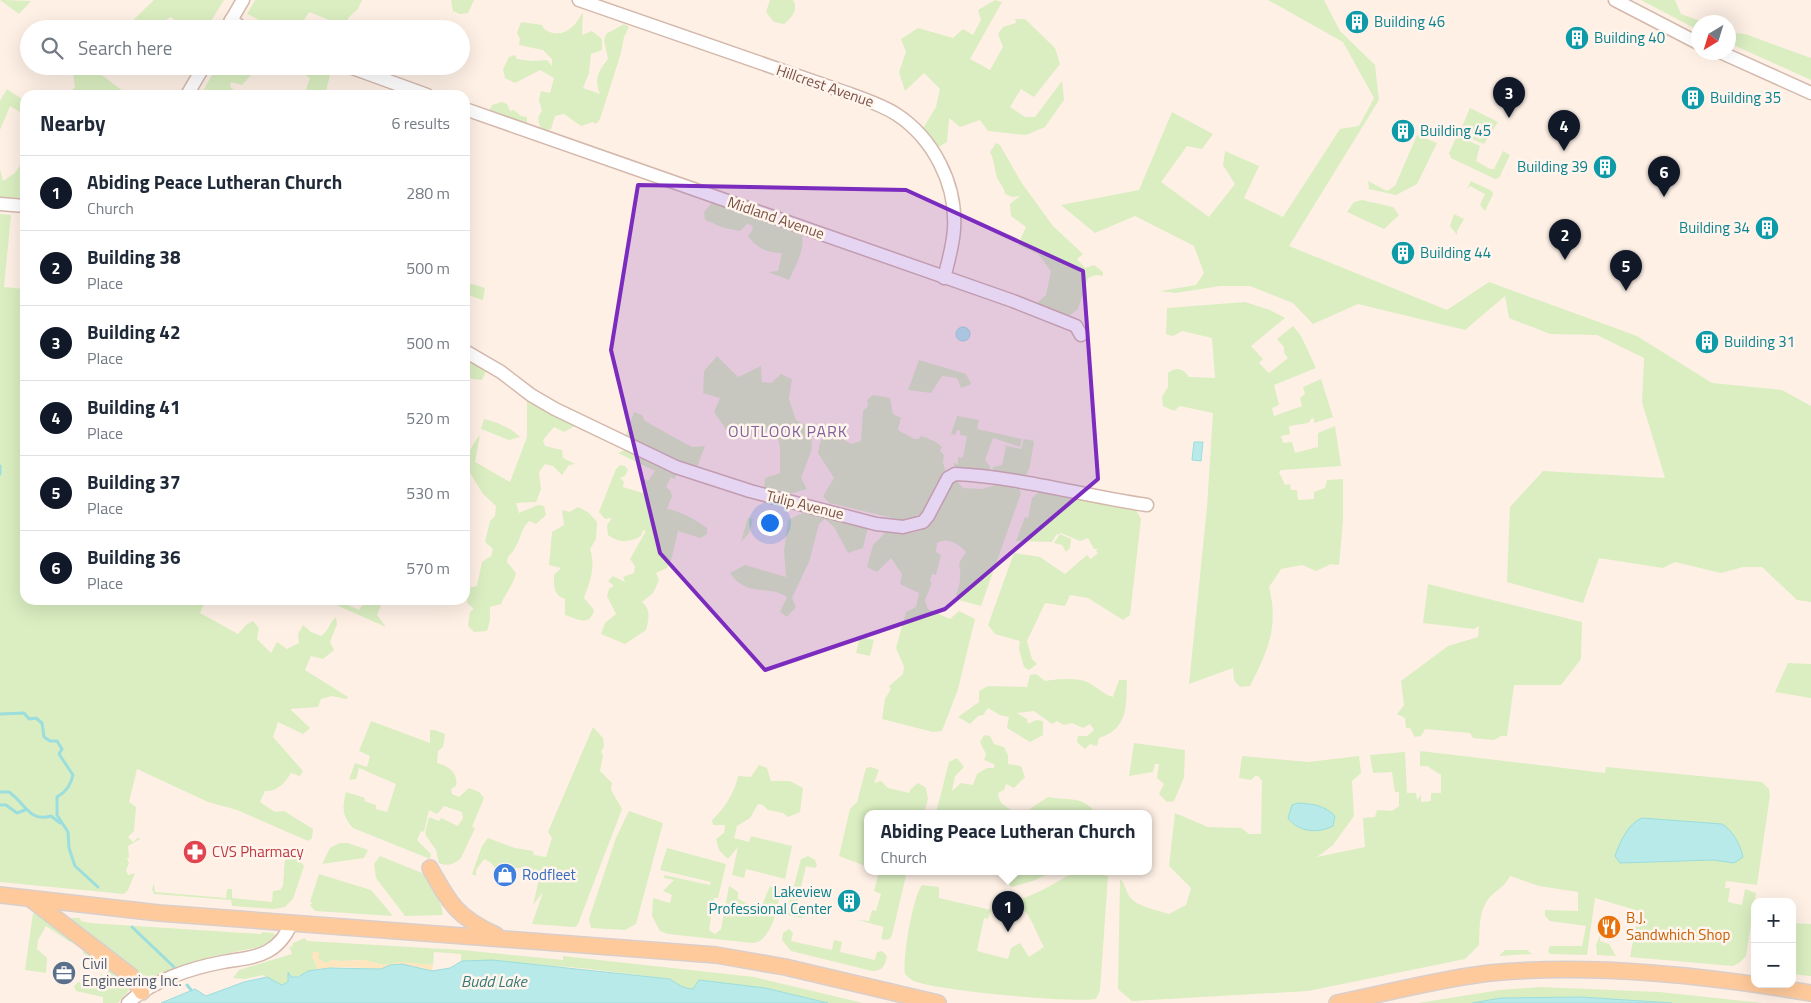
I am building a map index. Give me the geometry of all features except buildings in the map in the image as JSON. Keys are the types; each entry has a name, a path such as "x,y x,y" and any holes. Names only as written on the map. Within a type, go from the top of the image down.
{"main road":[{"path":"430,868 447,899 459,913 483,929 504,938"},
{"path":"0,894 116,909 734,957 938,1003"},
{"path":"31,899 131,976 142,992"},
{"path":"1337,1003 1447,979 1491,973 1542,971 1686,977 1811,993"}],"street":[{"path":"231,20 243,0"},
{"name":"Hillcrest Avenue","path":"580,0 850,94 880,106 903,119 932,150 941,167 951,194 954,228 944,278"},
{"path":"1615,0 1691,38"},
{"path":"1736,59 1811,93"},
{"path":"190,90 199,75"},
{"path":"372,75 413,90"},
{"name":"Midland Avenue","path":"470,111 657,178 813,230 1057,318 1076,326 1080,335"},
{"path":"0,204 20,206"},
{"name":"Tulip Avenue","path":"470,354 501,372 531,396 547,405 676,468 750,491 876,524 903,527 923,522 948,478 955,474 1037,484 1114,501 1147,505"},
{"path":"128,1003 142,992 202,967 265,953 282,940 292,922"}],"highlighted area":[{"path":"638,185 906,190 1083,271 1098,479 945,609 765,670 660,553 611,350"}],"green space":[{"path":"0,0 31,1 19,14"},
{"path":"154,0 224,0 212,20 175,20 171,17 166,20 133,20"},
{"path":"255,0 362,0 358,9 348,20 329,20 309,12 304,20 259,20 247,14"},
{"path":"451,0 474,0 468,13 460,14 453,11"},
{"path":"770,0 793,0 795,10 784,24 774,22 766,12"},
{"path":"995,0 1002,2 970,59 990,70 1003,47 998,34 1003,27 1016,23 1015,19 1025,19 1055,48 1060,64 1034,97 1021,89 1010,107 1025,117 1035,117 1062,81 1064,100 1045,127 1026,135 988,131 980,120 960,127 949,118 947,142 937,148 922,130 936,107 940,89 924,73 905,91 899,72 906,52 901,39 918,28 953,38 963,29 973,35 981,20 978,10"},
{"path":"1268,0 1324,0 1340,31 1375,65 1379,100 1289,246 1447,310 1489,282 1637,336 1712,383 1782,390 1811,406 1811,602 1797,600 1762,567 1743,567 1721,573 1675,562 1663,568 1599,558 1583,603 1507,582 1510,507 1543,471 1665,478 1642,402 1644,358 1597,335 1550,334 1509,318 1505,296 1465,330 1358,304 1313,324 1293,303 1250,286 1220,286 1176,293 1160,291 1196,285 1204,273 1194,246 1135,216 1095,233 1061,205 1139,190 1172,112 1213,134 1202,149 1187,146 1161,182 1209,217 1235,184 1223,165 1225,151 1259,166 1244,198 1283,217 1340,129 1359,126 1374,98 1343,42"},
{"path":"1641,0 1675,0 1681,14 1691,18 1691,26"},
{"path":"583,12 582,35 592,31 602,39 602,50 591,54 589,73 583,88 600,94 597,80 608,59 604,40 606,34 624,24 629,27 624,37 621,53 600,119 596,124 593,122 581,126 564,114 555,116 551,129 543,131 538,121 542,111 539,100 541,91 550,93 554,78 540,70 515,83 505,78 503,69 509,57 515,55 517,59 547,60 552,66 552,59 543,50 519,45 520,39 517,33 521,22 542,25 544,29 557,34 567,31 572,27"},
{"path":"1736,33 1745,34 1811,58 1811,80 1736,46"},
{"path":"73,75 102,75 122,90 72,90 75,87"},
{"path":"212,75 251,75 242,85 231,82 230,86 234,90 204,90"},
{"path":"305,75 330,75 326,90 306,90 310,78"},
{"path":"7,89 20,98 20,112 10,106 0,130 0,101"},
{"path":"502,102 507,104 510,111 514,110 521,116 527,117 527,125 489,111 492,105"},
{"path":"1470,108 1498,122 1484,144 1459,134"},
{"path":"1417,135 1437,143 1417,184 1396,195 1369,189 1368,181 1387,191 1395,186"},
{"path":"1457,136 1480,146 1476,161 1490,169 1494,169 1503,151 1510,155 1499,178 1495,179 1451,158 1449,153"},
{"path":"996,143 1000,145 1021,182 1053,226 1083,254 1077,259 1085,268 1094,265 1103,272 1103,276 1096,275 1088,278 1078,309 1069,316 1036,304 1046,295 1051,271 1038,254 1018,245 1026,227 1011,216 1010,204 1020,196 1012,197 1005,194 998,180 990,152"},
{"path":"20,166 20,198 0,197 0,169 3,181 15,173"},
{"path":"1471,181 1492,191 1493,194 1485,211 1480,205 1485,194 1470,186 1466,190"},
{"path":"1362,200 1393,207 1399,215 1384,229 1347,212 1354,202"},
{"path":"712,203 801,233 801,250 789,280 768,272 778,271 782,253 767,251 755,244 748,236 753,229 751,225 747,224 740,231 724,228 705,220 704,212"},
{"path":"0,214 11,215 4,287 20,289 20,605 204,605 200,613 238,634 246,625 253,621 259,628 257,639 271,653 277,642 287,649 299,643 298,634 303,625 311,632 321,636 336,617 337,624 330,642 334,650 323,659 311,656 305,670 348,697 346,699 332,696 321,699 318,707 290,709 310,728 303,734 278,722 273,737 303,771 300,776 291,773 280,786 273,790 265,791 260,802 275,812 284,811 313,829 312,838 308,841 237,810 208,802 137,769 129,802 136,807 134,831 128,837 133,842 139,837 140,839 128,846 129,857 127,858 129,863 126,870 128,875 135,873 128,890 124,894 0,882"},
{"path":"1454,214 1464,219 1457,231 1457,235 1450,226"},
{"path":"470,284 485,288 483,300 470,296"},
{"path":"1245,302 1270,310 1285,318 1251,346 1263,359 1259,363 1269,373 1288,358 1284,353 1284,347 1277,339 1293,326 1301,336 1316,368 1274,385 1279,405 1272,408 1274,416 1302,406 1300,398 1305,394 1303,387 1321,379 1333,417 1314,423 1312,418 1308,423 1289,426 1290,434 1281,436 1283,443 1292,442 1295,453 1318,447 1318,433 1335,426 1341,466 1281,470 1279,472 1285,485 1290,484 1291,490 1297,490 1298,500 1314,499 1314,492 1325,488 1327,480 1343,479 1343,520 1339,565 1331,564 1316,571 1302,565 1281,569 1269,587 1273,614 1267,650 1250,686 1240,687 1234,680 1233,668 1189,684 1207,507 1213,413 1180,406 1174,411 1163,406 1162,397 1168,387 1168,373 1174,370 1182,370 1189,377 1215,378 1212,338 1182,331 1173,336 1166,334 1167,308"},
{"path":"717,356 738,377 761,366 762,382 771,383 781,374 792,379 789,399 796,420 811,428 812,449 801,478 807,489 786,495 764,487 765,478 780,473 780,447 776,429 753,436 727,431 714,412 720,398 703,393 704,371"},
{"path":"919,360 966,374 971,384 961,388 957,378 942,376 931,393 908,390"},
{"path":"470,361 486,371 482,380 470,379"},
{"path":"873,395 890,398 893,414 901,418 898,430 914,439 919,439 920,436 929,439 942,447 940,451 944,455 943,462 946,473 923,512 914,519 905,521 829,503 823,496 834,478 818,453 820,442 824,437 839,437 851,444 861,441 863,411 868,406 867,400"},
{"path":"527,401 575,426 564,432 554,427 543,440 545,446 562,450 563,458 575,464 569,465 562,475 553,466 545,464 539,472 541,489 536,502 516,503 519,513 538,505 544,506 546,515 536,524 529,521 524,527 507,562 516,573 514,581 501,604 490,607 490,620 487,631 474,632 468,626 470,612 474,609 469,605 470,587 477,586 482,562 491,556 493,549 485,542 490,521 495,516 496,506 483,494 470,473 470,450 480,435 475,462 510,482 527,437"},
{"path":"634,412 642,415 645,421 686,444 693,447 705,446 696,470 627,438 626,434"},
{"path":"957,416 979,420 977,429 1022,439 1020,447 993,438 985,460 990,466 989,475 956,468 953,463 958,464 958,457 963,458 967,436 960,435 960,431 957,430 955,435 951,434"},
{"path":"484,419 504,426 520,437 509,440 481,429"},
{"path":"1024,439 1034,441 1030,466 1026,476 992,475 993,467 1002,465 1006,447 1002,445 1021,449"},
{"path":"625,450 684,476 677,474 674,479 671,477 666,487 670,490 672,496 667,509 682,513 699,522 707,528 707,534 700,538 678,531 672,557 667,568 656,573 659,580 653,593 642,602 649,614 646,630 625,644 601,634 605,623 616,614 607,596 609,589 614,586 608,581 613,576 625,582 623,577 634,573 635,566 630,559 646,531 643,530 641,536 632,540 616,540 608,535 607,525 612,518 605,519 599,512 616,469 620,465 625,466 628,470 625,476 620,478 624,482 623,487 643,493 647,486 643,482 645,479 648,481 655,471 618,453"},
{"path":"956,480 963,488 982,489 999,484 1018,487 1021,493 981,606 959,600 956,595 960,581 959,564 966,552 953,542 941,541 937,543 936,552 941,555 936,575 932,574 930,581 932,583 925,600 928,609 950,619 959,611 975,619 958,689 942,731 933,732 882,719 885,699 891,689 889,686 903,674 904,667 896,648 906,612 916,607 919,593 900,584 902,574 891,558 877,572 867,567 873,545 886,532 905,533 918,531 926,527 932,520 947,490"},
{"path":"1039,492 1135,508 1141,519 1130,615 1123,620 1088,598 1070,595 1065,606 1045,603 1027,641 1032,659 1037,664 1029,670 1024,667 1019,649 1020,641 995,634 988,625 1014,553 1040,557 1065,574 1087,555 1091,559 1098,553 1096,551 1098,549 1094,549 1088,538 1080,541 1061,533 1056,535 1052,542 1016,541 1025,517 1028,518 1032,498"},
{"path":"578,507 588,512 597,522 596,539 590,549 592,574 584,598 594,610 589,619 586,620 578,620 565,615 565,599 556,593 554,586 554,575 561,568 549,565 552,532 564,525 562,510 570,512"},
{"path":"807,511 868,527 863,548 848,553 834,527 825,519 819,524 809,562 792,598 796,607 787,617 780,612 787,597 772,591 750,588 737,581 730,573 745,565 786,577 784,551 788,520"},
{"path":"748,517 753,519 749,533 741,542"},
{"path":"1060,534 1071,539 1070,548 1066,552 1062,545 1054,543"},
{"path":"1428,584 1582,622 1581,659 1561,685 1514,685 1507,736 1501,736 1494,740 1473,738 1470,733 1425,729 1421,736 1415,737 1410,728 1406,728 1405,718 1397,714 1404,705 1401,681 1448,646 1478,637 1479,626 1474,629 1423,623"},
{"path":"336,605 348,605 359,610 362,605 381,605 377,615 386,627"},
{"path":"860,637 874,640 870,656 856,653"},
{"path":"1788,663 1811,664 1811,698 1775,692"},
{"path":"1036,674 1045,681 1067,679 1085,681 1113,697 1119,680 1127,680 1126,707 1121,722 1109,734 1099,738 1097,746 1090,744 1085,749 1077,742 1078,736 1087,736 1094,730 1090,724 1083,728 1072,723 1064,725 1057,721 1052,724 1034,711 1017,713 1027,719 1028,724 1036,720 1043,721 1043,735 1030,742 1007,728 1009,717 1000,715 988,708 983,715 978,716 970,724 958,717 979,702 979,691 988,686 1027,687 1030,675"},
{"path":"371,721 430,743 430,730 445,734 443,747 438,751 437,763 449,768 456,778 456,786 451,789 452,794 459,797 469,788 479,792 484,798 472,827 475,828 461,858 456,862 448,865 439,863 436,850 425,834 429,817 439,821 441,818 458,826 463,818 462,812 444,806 437,814 429,810 424,832 421,831 417,840 431,854 430,859 353,828 347,819 344,807 346,792 365,798 364,801 376,805 376,809 387,812 396,784 359,768 356,779 349,780 355,763 367,767 370,756 359,751"},
{"path":"593,727 603,738 604,747 601,751 603,756 600,771 612,783 611,790 622,809 578,924 575,927 532,924 543,892 533,905 539,879 535,874 519,868 496,869 490,862 484,859 476,870 476,876 472,874 482,846 488,838 515,848 533,851 534,855 546,857 552,838 548,832"},
{"path":"984,735 990,736 994,744 1004,747 1008,755 1008,764 1021,766 1025,777 1014,788 1006,784 1004,790 998,793 1002,804 1013,810 937,810 949,762 957,758 964,767 955,776 952,791 961,783 973,785 977,774 987,768 994,768 994,764 984,760 986,754 980,742"},
{"path":"1134,743 1185,750 1184,777 1174,801 1167,802 1159,794 1164,784 1157,778 1159,764 1155,764 1153,772 1129,776"},
{"path":"1420,751 1605,773 1606,767 1762,782 1769,789 1770,795 1757,885 1726,881 1725,888 1730,888 1728,902 1742,905 1745,889 1756,893 1755,898 1751,898 1751,924 1746,956 1733,966 1630,957 1639,911 1595,898 1587,955 1550,954 1548,951 1550,946 1582,946 1586,926 1550,921 1545,916 1545,910 1578,911 1578,892 1539,886 1510,876 1504,885 1487,901 1480,919 1479,945 1465,959 1308,991 1132,1001 1118,989 1120,879 1129,896 1142,905 1169,914 1186,905 1191,888 1169,866 1175,813 1208,827 1241,828 1249,834 1261,834 1262,781 1258,776 1251,780 1239,778 1242,756 1308,762 1359,756 1361,773 1352,781 1354,816 1333,845 1317,857 1365,847 1363,818 1375,817 1377,810 1392,811 1399,806 1399,792 1395,792 1392,772 1373,773 1370,755 1405,752 1407,793 1416,793 1417,800 1421,795 1421,802 1431,801 1431,793 1441,793 1441,775 1427,766 1420,766"},
{"path":"759,765 767,768 771,781 790,781 803,788 800,812 788,817 783,813 768,810 763,805 758,804 750,818 737,826 734,838 749,842 751,836 792,846 785,879 746,869 744,878 732,875 738,847 728,859 719,850 716,839 724,833 725,825 713,825 712,820 728,800 735,788 738,776 751,777"},
{"path":"871,767 879,770 874,783 881,781 888,788 910,793 910,790 918,783 926,788 928,799 925,810 864,810 864,865 839,856 850,809 857,802 866,768"},
{"path":"1048,797 1080,801 1093,810 1028,810"},
{"path":"629,811 663,823 636,924 625,930 591,928 589,919 616,838"},
{"path":"340,843 348,843 368,850 364,858 322,864 330,848"},
{"path":"667,848 726,864 718,898 714,898 709,930 715,934 721,929 729,886 738,892 738,899 757,908 762,905 770,886 780,889 776,913 765,936 760,941 753,943 668,934 660,931 652,916 653,898 670,903 672,895 663,891 674,880 664,878 664,875 710,885 711,882 660,870"},
{"path":"290,855 297,857 304,866 293,899 285,907 274,909 232,906 231,900 154,894 152,889 154,883 155,892 226,898 227,889 232,889 232,898 272,902 273,891 280,890 283,886 285,858"},
{"path":"380,856 427,875 441,905 443,915 405,916 376,878 374,864"},
{"path":"808,856 815,860 817,865 815,868 806,866 796,909 805,912 802,918 788,915 787,912 801,859"},
{"path":"319,874 371,890 393,916 315,911 310,905 313,903 310,902"},
{"path":"878,875 906,875 890,939 884,940 881,938 884,927 858,920 869,921 872,910 876,911 881,894 874,891"},
{"path":"1006,875 1046,875 1012,887 1009,885 1009,880 1005,879"},
{"path":"1070,875 1108,876 1100,990 1096,999 1062,999 949,989 914,981 905,974 904,966 909,928 915,901 922,885 939,887 939,898 991,910 988,919 984,918 977,951 1008,959 1011,948 1020,943 1029,957 1044,947 1031,920 1020,905 1010,912 1004,910 1004,902 1023,898"},
{"path":"33,913 43,917 73,940 70,942 46,926 38,940 37,949 47,958 46,973 25,970"},
{"path":"80,918 81,921 90,923 261,934 262,932 275,935 270,941 259,947 206,958 149,981 71,923 70,919"},
{"path":"1796,923 1811,924 1811,976 1796,974"},
{"path":"789,929 793,933 791,941 832,950 834,940 842,942 840,952 875,960 877,952 882,951 887,956 881,969 872,971 791,951 782,940 783,933"},
{"path":"1600,936 1600,941 1609,944 1616,956 1597,955 1596,945"},
{"path":"305,938 307,941 462,950 563,960 563,956 754,977 863,1003 828,1003 765,988 688,989 679,986 670,979 581,968 474,960 461,961 461,954 434,952 433,965 409,963 383,965 365,960 333,960 326,963 318,959 314,961 318,967 317,969 295,977 291,977 289,973 288,982 282,985 263,975 244,979 233,978 239,970 292,954 289,946 292,947 293,943"},
{"path":"84,948 128,981 130,989 118,1003 103,1003 103,997 76,991 74,986 78,982 95,984 101,974 112,981 115,978 83,953"},
{"path":"1505,950 1527,950 1532,954 1499,956"},
{"path":"1541,987 1659,992 1763,1003 1672,1003 1581,997 1501,998 1472,1003 1418,1003 1500,990"}],"sand":[{"path":"313,951 320,953 318,959 326,963 333,960 365,960 383,965 401,962 433,965 432,971 402,964 390,965 381,969 345,967 317,969 316,963 312,958"}],"water":[{"path":"960,327 966,327 970,334 966,341 960,341 956,337 956,331"},
{"path":"1194,442 1203,442 1201,461 1192,460"},
{"path":"1298,803 1327,809 1335,816 1333,826 1315,831 1303,829 1292,823 1288,818 1292,805"},
{"path":"1642,818 1722,824 1726,826 1735,838 1743,857 1734,863 1713,860 1620,863 1615,856 1622,840 1632,824"},
{"name":"Budd Lake","path":"492,960 670,979 690,989 693,989 699,980 765,988 828,1003 161,1003 195,989 206,996 244,982 267,977 282,985 288,982 288,972 291,977 298,977 308,971 329,968 381,969 390,965 402,964 432,971 450,968 462,961"},
{"path":"1581,997 1672,1003 1472,1003 1501,998"}],"waterway":[{"path":"0,466 0,474"},
{"path":"0,714 24,713 29,719 36,718 42,723 44,737 50,741 57,741 62,749 59,754 73,775 68,788 57,797 57,815 68,832 69,848 75,866 98,887"},
{"path":"0,792 9,792 32,814 38,817 51,816 60,823"},
{"path":"0,805 6,805 17,813 25,810"},
{"path":"132,927 174,967"},
{"path":"187,985 191,990"}],"place":[{"name":"Building 46","path":"1357,22"},
{"name":"Building 40","path":"1577,38"},
{"name":"Building 35","path":"1693,98"},
{"name":"Building 42","path":"1509,118"},
{"name":"Building 45","path":"1403,131"},
{"name":"Building 41","path":"1564,151"},
{"name":"Building 39","path":"1605,167"},
{"name":"Building 36","path":"1664,197"},
{"name":"Building 34","path":"1767,228"},
{"name":"Building 44","path":"1403,253"},
{"name":"Building 38","path":"1565,260"},
{"name":"Building 37","path":"1626,291"},
{"name":"Building 31","path":"1707,342"},
{"name":"CVS Pharmacy","path":"195,852"},
{"name":"Rodfleet","path":"505,875"},
{"name":"Lakeview Professional Center","path":"849,901"},
{"name":"B.J. Sandwhich Shop","path":"1609,927"},
{"name":"Abiding Peace Lutheran Church","path":"1008,932"},
{"name":"Civil Engineering Inc.","path":"64,973"}],"district":[{"name":"OUTLOOK PARK","path":"788,431"}]}
